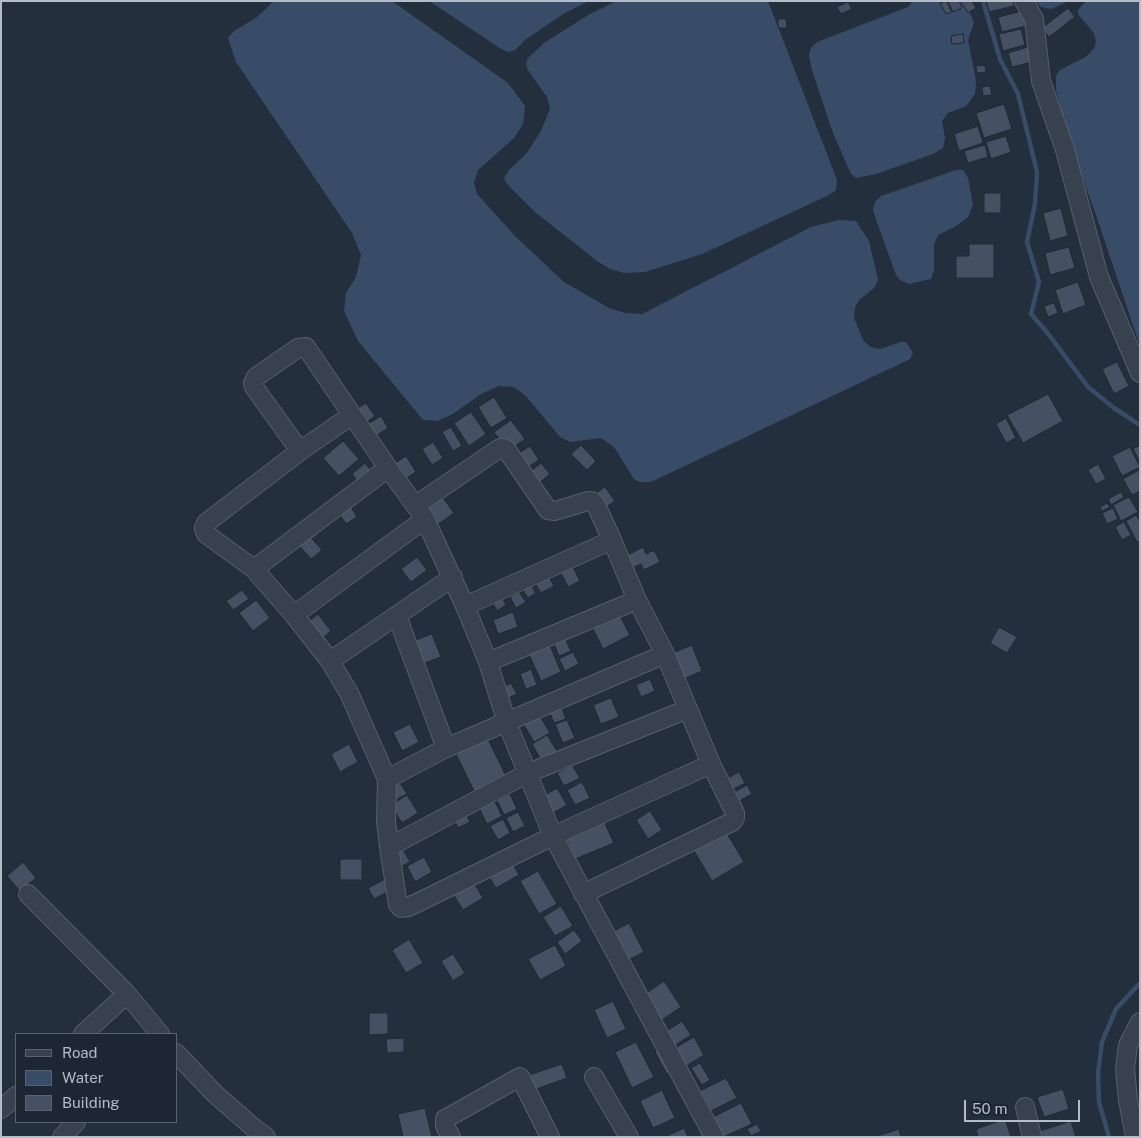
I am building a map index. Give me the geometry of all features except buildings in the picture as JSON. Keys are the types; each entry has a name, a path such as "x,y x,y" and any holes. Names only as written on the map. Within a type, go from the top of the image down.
{"street":[{"path":"1024,1 1034,19 1041,81 1065,150 1099,277 1140,373"},
{"path":"300,451 253,383 256,377 298,348 306,347 420,512 453,577 488,662 507,723 553,836 714,1137"},
{"path":"352,415 300,451 206,523 204,528 206,534 254,569 294,615 330,661 349,693 387,779 386,821 398,905 401,908 417,903 553,836 711,764"},
{"path":"294,615 500,448 506,449 548,510 555,511 592,501 664,654 711,764 735,813 735,818 732,822 583,894"},
{"path":"254,569 388,468"},
{"path":"465,606 612,540"},
{"path":"330,661 453,577"},
{"path":"488,662 637,600"},
{"path":"397,616 446,748"},
{"path":"387,779 446,748 664,654"},
{"path":"389,847 528,774 688,709"},
{"path":"28,894 127,994 159,1033"},
{"path":"84,1033 127,994"},
{"path":"1135,1137 1128,1100 1125,1069 1128,1045 1140,1022"},
{"path":"178,1055 255,1134"},
{"path":"450,1137 444,1119 520,1078 550,1137"},
{"path":"594,1078 629,1137"},
{"path":"1,1109 15,1097"},
{"path":"1025,1107 1032,1137"},
{"path":"62,1137 75,1123"}],"water":[{"path":"274,1 392,1 508,83 525,106 523,124 514,138 478,170 474,183 477,194 515,236 564,282 609,308 625,313 642,314 811,227 839,220 856,221 869,241 878,280 874,288 859,300 855,307 854,318 863,340 870,347 880,349 906,342 913,353 910,359 651,482 640,482 634,479 614,447 601,438 570,442 560,437 526,396 514,387 499,386 481,394 453,414 437,421 423,420 358,341 344,311 346,293 356,277 361,255 352,233 236,62 228,38 234,31 256,18"},
{"path":"429,1 589,1 563,14 525,40 515,50 509,52 503,50"},
{"path":"617,1 768,1 837,180 836,190 702,254 645,272 624,273 610,269 535,212 508,185 504,178 509,170 526,154 541,131 550,109 547,97 528,70 526,64 528,58 544,43 590,14"},
{"path":"913,1 965,1 974,23 968,40 976,81 975,94 966,106 948,113 942,121 945,138 943,148 933,154 876,174 856,178 850,172 831,128 812,70 809,55 811,48 817,42 908,7"},
{"path":"1036,1 1069,1 1051,9 1041,7"},
{"path":"1086,1 1140,1 1140,346 1068,136 1056,90 1056,76 1060,70 1087,56 1095,47 1096,40 1093,32 1078,14 1078,10"},
{"path":"956,170 963,170 968,178 973,205 968,217 956,226 938,235 934,245 934,271 931,279 909,284 900,280 896,275 873,210 875,202 881,196"}],"waterway":[{"path":"983,1 1000,59 1018,94 1037,172 1035,204 1027,242 1039,282 1031,314 1088,387 1114,408 1140,425"},
{"path":"1109,1137 1099,1102 1098,1073 1102,1042 1116,1009 1140,983"}]}
